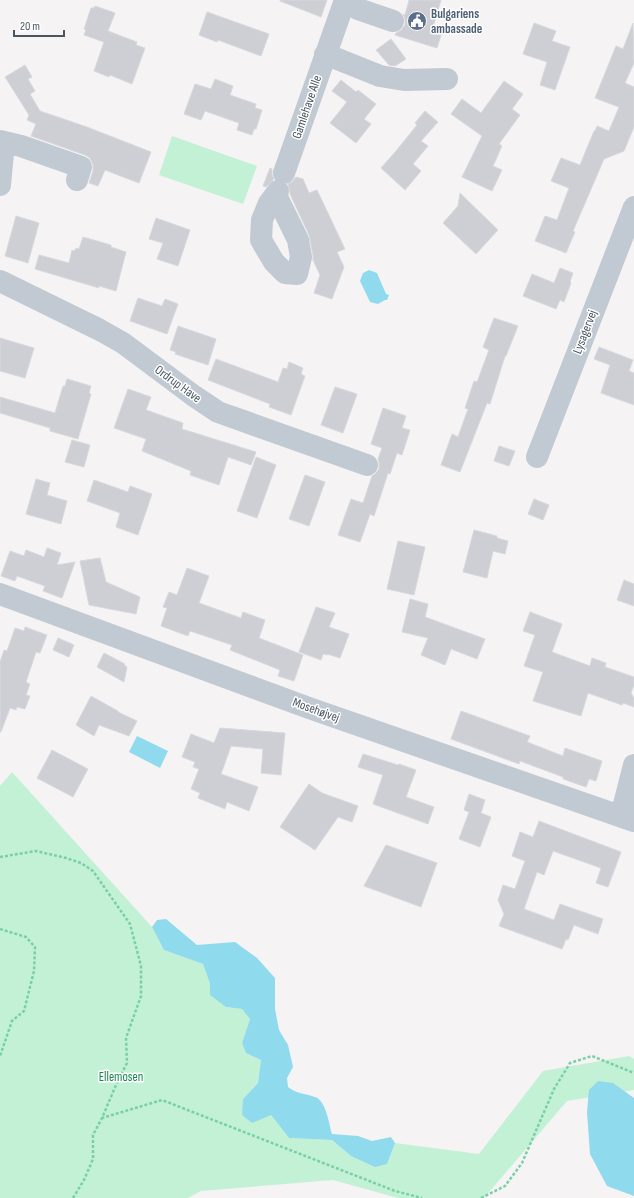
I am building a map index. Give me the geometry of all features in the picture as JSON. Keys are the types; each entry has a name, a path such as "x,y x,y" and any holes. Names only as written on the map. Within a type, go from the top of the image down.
{"street":[{"path":"345,1 358,9 393,21"},
{"name":"Gamlehave Alle","path":"282,179 345,1"},
{"path":"326,54 380,76 404,80 447,79"},
{"path":"0,185 2,153 0,142 21,146 81,167 77,180"},
{"name":"Lysagervej","path":"537,457 632,216"},
{"name":"Ordrup Have","path":"0,281 100,330 123,343 218,412 367,465"},
{"name":"Mosehøjvej","path":"0,594 309,708 627,818"},
{"path":"627,818 634,765"}],"path":[{"path":"0,857 36,851 81,863 93,871 130,924 141,966 141,996 126,1038 127,1063 93,1135 93,1159 84,1180 72,1198"},
{"path":"0,929 26,937 35,947 34,971 24,1011 12,1022 0,1056"},
{"path":"481,1198 505,1186 522,1163 554,1089 570,1062 592,1056 634,1072"},
{"path":"102,1118 162,1100 388,1188 422,1198"}],"green space":[{"path":"172,136 257,166 243,204 159,175"},
{"name":"Ellemosen","path":"12,772 152,927 164,950 203,964 210,984 226,1007 242,1009 250,1019 242,1043 246,1053 261,1060 258,1083 243,1099 271,1115 289,1138 332,1140 351,1156 387,1164 395,1143 479,1154 543,1071 629,1056 634,1059 634,1090 567,1101 484,1198 398,1198 333,1180 201,1191 188,1198 0,1198 0,786"}],"water":[{"path":"369,270 377,273 386,294 389,295 387,300 378,304 370,302 360,281 363,273"},
{"path":"137,736 168,751 160,768 129,752"},
{"path":"166,919 197,945 235,942 257,958 275,978 275,1009 279,1030 288,1045 293,1067 287,1078 288,1087 319,1099 324,1107 332,1134 358,1136 372,1141 391,1137 395,1143 387,1164 375,1167 351,1156 332,1140 289,1138 271,1115 252,1123 242,1115 243,1099 258,1083 261,1060 246,1053 242,1043 250,1019 242,1009 226,1007 210,995 210,984 203,964 164,950 152,927 157,920"},
{"path":"598,1081 613,1083 634,1098 634,1196 607,1186 590,1154 587,1112 589,1090"}],"building":[{"path":"280,0 327,0 321,17"},
{"name":"Bulgariens ambassade","path":"409,0 441,0 433,27 443,29 437,48 395,35 405,25 403,14 405,15"},
{"path":"95,6 115,13 108,31 137,42 136,45 145,48 132,84 110,75 109,77 94,71 104,42 84,35 86,30 84,29 91,8 94,8"},
{"path":"207,12 269,34 261,56 218,40 217,42 199,35"},
{"path":"534,23 556,31 552,41 570,47 555,90 540,85 547,62 523,54"},
{"path":"633,23 634,63 625,83 634,87 634,127 624,151 604,159 573,231 575,232 566,253 535,241 545,216 557,220 569,188 551,181 561,158 580,165 597,126 609,131 619,107 595,98 616,46 623,49"},
{"path":"391,39 406,59 395,66 389,65 376,50"},
{"path":"25,65 32,77 28,79 35,91 30,94 40,111 87,127 151,152 139,183 105,170 98,186 89,183 93,171 93,165 90,158 31,136 36,124 27,120 29,115 5,77"},
{"path":"215,79 233,86 230,95 256,104 255,108 262,110 256,129 254,129 252,135 237,130 239,123 205,111 201,120 184,114 195,84 211,89"},
{"path":"341,80 356,92 358,90 376,104 364,119 371,124 356,143 330,123 347,102 332,91"},
{"path":"504,81 523,94 512,109 520,115 499,144 502,146 493,166 502,170 492,191 462,177 482,136 451,114 462,99 481,113"},
{"path":"425,111 438,122 421,141 428,146 413,164 421,171 405,190 381,168 417,125 415,123"},
{"path":"270,168 272,169 274,179 266,187 263,186"},
{"path":"296,177 303,179 309,193 317,190 345,249 337,252 344,267 332,299 314,293 320,275 313,260 309,235 290,194 288,184"},
{"path":"460,193 498,230 476,254 443,223 458,206"},
{"path":"16,216 39,223 28,263 5,256"},
{"path":"156,218 190,230 178,266 157,259 163,243 149,239"},
{"path":"83,237 111,245 111,247 126,252 116,291 99,286 99,288 35,269 39,255 69,263 72,250 75,251 76,248 79,249"},
{"path":"560,268 573,273 564,302 560,300 556,309 523,296 532,274 554,283"},
{"path":"138,298 162,306 165,299 178,304 167,334 130,321"},
{"path":"494,318 518,326 505,356 490,404 487,403 460,472 441,465 452,434 458,437 468,409 465,408 474,381 477,382 489,350 483,347"},
{"path":"178,326 216,339 208,365 175,354 176,352 170,350"},
{"path":"0,338 34,348 25,378 0,371"},
{"path":"599,347 633,360 629,371 634,373 634,405 601,393 610,365 594,359"},
{"path":"216,359 278,382 283,368 287,369 289,362 303,368 301,374 305,376 291,415 269,407 270,404 208,380"},
{"path":"67,379 91,386 89,393 91,394 78,439 50,431 50,428 0,413 0,397 55,413 63,386 65,386"},
{"path":"335,387 357,394 343,433 321,425"},
{"path":"128,389 151,397 146,410 183,423 182,429 256,452 251,465 228,457 219,485 190,475 191,471 142,451 146,439 114,428"},
{"path":"383,408 406,416 402,428 410,430 402,455 397,453 390,474 388,473 374,516 370,514 360,542 338,535 351,499 363,503 372,476 379,469 378,459 382,448 371,444"},
{"path":"72,440 90,445 84,467 65,462"},
{"path":"499,446 515,451 509,466 494,461"},
{"path":"256,457 276,465 257,518 237,511"},
{"path":"305,475 325,482 309,526 289,519"},
{"path":"36,479 50,483 47,495 67,501 61,524 26,514"},
{"path":"94,480 128,492 130,486 152,494 138,535 116,527 120,513 87,501"},
{"path":"534,499 549,505 543,520 528,514"},
{"path":"474,530 497,536 497,538 508,541 505,554 493,551 487,578 463,572"},
{"path":"398,541 425,547 414,595 387,589"},
{"path":"47,548 61,553 57,565 75,562 62,598 43,591 45,586 17,576 15,581 1,576 10,551 24,556 26,550 44,557"},
{"path":"100,558 106,582 140,597 136,614 89,605 80,561"},
{"path":"187,568 209,576 199,603 241,618 243,612 265,620 259,638 303,655 294,681 278,676 280,670 230,650 232,645 190,631 188,636 161,626 167,608 163,607 169,592 177,595"},
{"path":"624,580 634,584 634,606 617,600"},
{"path":"410,599 428,604 425,617 485,639 477,659 451,649 445,665 421,655 428,638 402,632"},
{"path":"316,607 335,613 329,627 349,634 340,658 323,654 321,660 299,652"},
{"path":"530,612 562,624 552,652 590,666 592,658 606,663 605,667 634,677 634,685 631,693 634,698 634,707 623,703 622,705 588,693 581,716 533,701 543,672 524,666 535,635 523,631"},
{"path":"25,627 47,635 40,653 36,652 26,682 30,684 26,695 30,696 25,709 17,707 16,710 10,708 0,732 0,662 4,650 7,651 15,628 24,631"},
{"path":"58,638 74,645 69,657 53,650"},
{"path":"104,653 125,664 124,665 127,667 124,682 97,667"},
{"path":"91,696 137,721 129,736 99,725 94,736 76,725"},
{"path":"461,711 530,736 527,742 563,756 565,748 602,761 596,781 589,779 586,787 520,761 519,764 451,739"},
{"path":"220,728 285,733 281,775 261,773 263,749 231,746 221,774 258,787 249,811 227,802 225,809 198,798 200,793 191,789 199,769 193,767 195,762 182,757 191,734 214,743"},
{"path":"52,750 88,769 73,797 37,778"},
{"path":"363,754 416,770 406,797 434,807 428,824 373,804 383,775 358,767"},
{"path":"309,784 322,793 358,806 352,822 338,817 315,850 280,827"},
{"path":"469,794 485,800 481,813 491,817 480,847 459,839 469,812 464,810"},
{"path":"539,821 621,852 608,887 596,883 601,868 553,851 544,875 537,872 524,909 554,920 560,904 603,919 598,934 574,925 568,940 566,939 562,949 499,926 504,914 498,900 503,885 515,889 525,861 512,856 520,832 533,837"},
{"path":"386,845 437,863 421,907 364,886"}],"place":[{"name":"Bulgariens ambassade","path":"417,21"}]}
